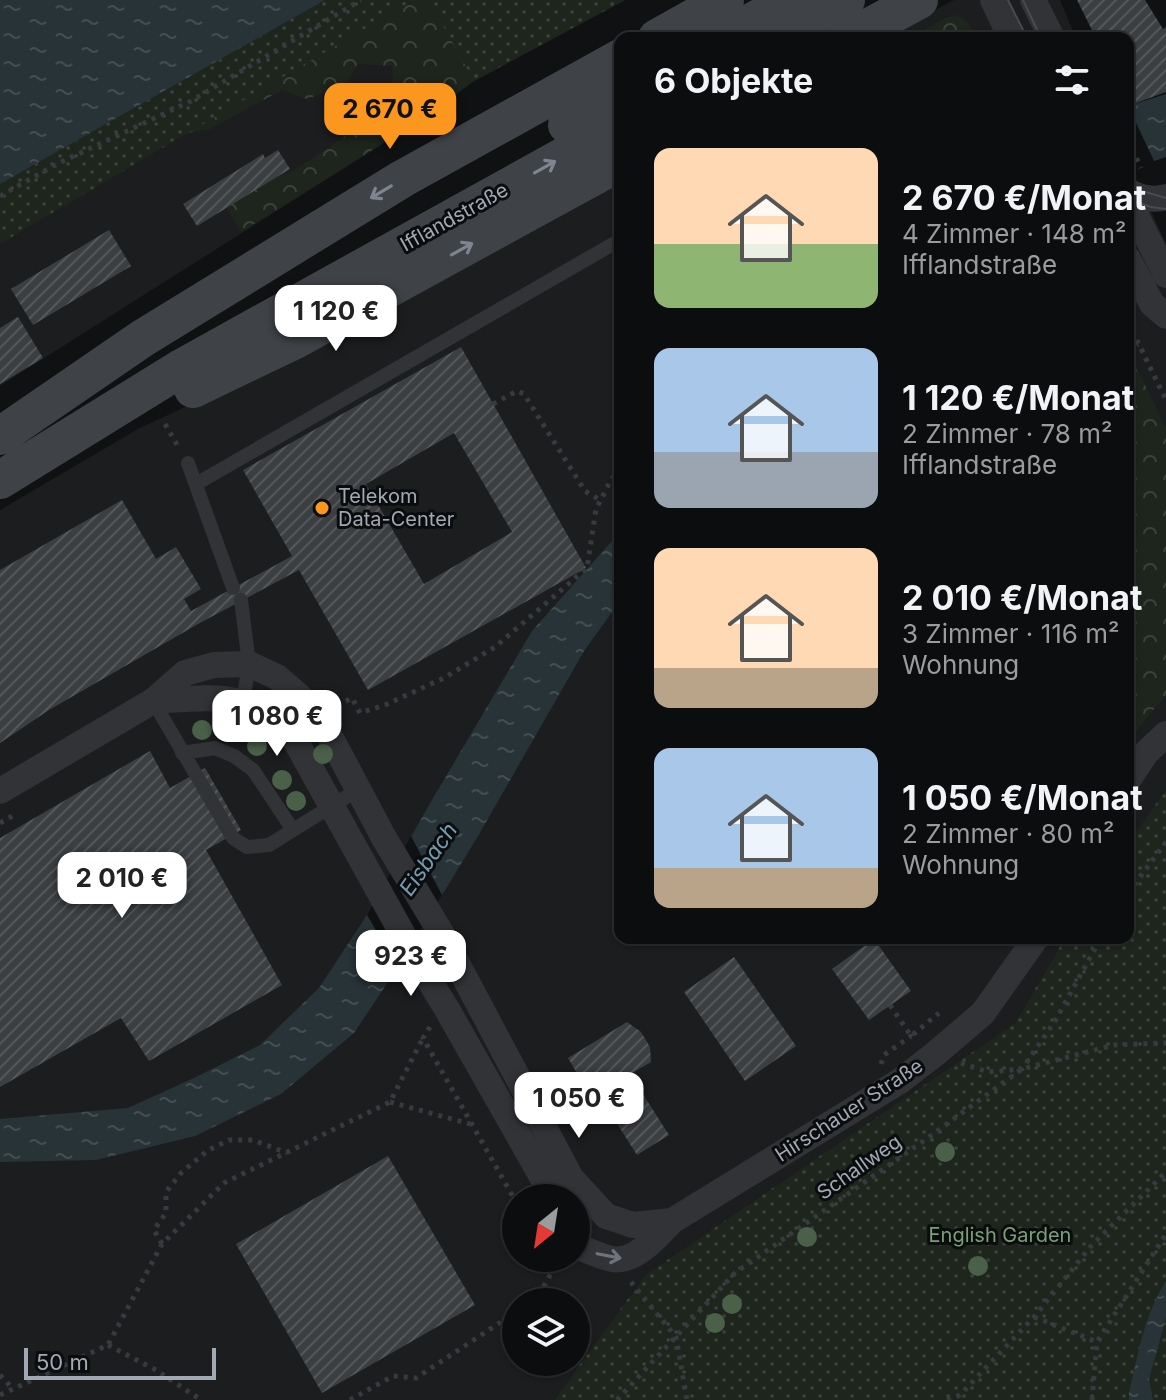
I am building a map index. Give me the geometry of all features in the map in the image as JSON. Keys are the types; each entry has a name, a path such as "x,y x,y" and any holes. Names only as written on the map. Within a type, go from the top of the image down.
{"main road":[{"path":"668,32 725,0"},
{"path":"734,32 791,0"},
{"path":"789,32 846,0"},
{"path":"860,32 919,0"},
{"path":"0,436 143,338 402,179 614,61"},
{"name":"Ifflandstraße","path":"5,465 614,100"},
{"name":"Ifflandstraße","path":"5,465 614,128"},
{"path":"5,465 109,429 295,340 614,165"}],"street":[{"path":"993,0 1008,32"},
{"path":"1033,0 1049,32"},
{"path":"1135,181 1140,197 1157,200 1166,197"},
{"path":"1134,211 1166,275"},
{"path":"1134,270 1152,304 1166,316"},
{"path":"0,791 153,701 185,673 214,665 249,664 277,677 299,696 324,725 384,838 441,933 571,1178 606,1216 633,1225 672,1221"},
{"path":"153,701 220,698 243,702 265,712 295,740 546,1184"},
{"path":"1134,771 1146,753 1166,734"},
{"name":"Hirschauer Straße","path":"672,1221 900,1081 983,1013 1032,944"},
{"path":"590,1251 615,1260 628,1258 645,1247 672,1221"}],"lane":[{"path":"196,484 614,243"},
{"path":"188,463 237,594 249,664 243,702"},
{"path":"153,701 233,838 247,847 269,845 359,789"},
{"path":"182,753 215,748 234,756 253,770 293,830"}],"path":[{"path":"0,196 57,164 191,101 361,0"},
{"path":"1134,331 1166,400"},
{"path":"1134,346 1138,344"},
{"path":"493,404 517,391 524,394 585,491 600,500"},
{"path":"165,424 188,463"},
{"path":"352,698 360,713 385,705 444,678 495,647 587,568 596,509 614,476"},
{"path":"1134,885 1166,842"},
{"path":"890,1005 911,1036 935,1054 988,1072 1022,1069 1055,1021 1098,944"},
{"path":"0,1395 108,1345 162,1244 224,1183 390,1102 423,1038 439,1016 448,1011"},
{"path":"878,1073 884,1055 911,1036"},
{"path":"423,1038 506,1184"},
{"name":"Schallweg","path":"617,1400 735,1273 1022,1069 1114,1045 1166,1043"},
{"path":"390,1102 472,1124"},
{"path":"162,1244 154,1230 166,1213 166,1192 181,1173 207,1151 229,1140 253,1140 288,1153"},
{"path":"947,1400 960,1395 1034,1317 1091,1246 1166,1172"},
{"path":"1092,1400 1097,1342 1166,1234"},
{"path":"628,1258 631,1282 676,1337 687,1400"},
{"path":"1034,1317 1097,1342"},
{"path":"350,1400 393,1376 416,1378 502,1321"},
{"path":"108,1345 156,1370 201,1400"},
{"path":"0,1375 12,1388"}],"shaded area":[{"path":"413,0 422,119 0,386 0,244"},
{"path":"954,0 1060,0 1073,32 893,32"},
{"path":"1134,175 1166,243 1166,790 1134,835"},
{"path":"614,180 614,944 1061,944 1015,1023 645,1275 590,1351 590,1288 502,1288 502,1376 571,1376 554,1400 0,1400 0,510 138,429 294,356"}],"green space":[{"path":"325,0 625,0 474,81 422,119 241,232 219,195 295,170 376,115 393,82 392,66 358,64 345,85 307,99 282,90 210,129 187,133 0,244 0,184"},
{"path":"325,0 413,0 0,244 0,184"},
{"path":"429,0 625,0 474,81"},
{"path":"957,15 967,21 973,32 920,32"},
{"path":"1134,362 1166,428 1166,695 1134,733"},
{"name":"English Garden","path":"1166,790 1166,1400 554,1400 571,1376 590,1376 590,1351 645,1275 1015,1023 1061,944 1134,944 1134,835"}],"water":[{"path":"0,0 325,0 0,184"},
{"path":"1166,94 1166,157 1134,168 1134,104"},
{"name":"Eisbach","path":"614,539 614,609 584,651 478,836 354,1033 281,1094 195,1136 96,1160 0,1162 0,1119 128,1108 260,1045 319,988 367,915 532,631"},
{"path":"1166,1281 1166,1318 1149,1379 1153,1400 1129,1400 1143,1336 1152,1308"}],"pier":[{"path":"1134,119 1156,165 1134,172"},
{"path":"411,836 442,895 398,967 367,915"}],"building":[{"path":"1077,0 1145,0 1163,29 1166,27 1166,92 1134,104 1134,32 1093,32"},
{"path":"278,150 290,169 197,226 183,204 263,154 265,158"},
{"path":"109,230 131,266 33,325 11,289"},
{"path":"18,317 43,358 0,384 0,328"},
{"name":"Telekom Data-Center","path":"461,347 586,568 368,690 299,570 49,710 0,743 0,570 122,500 156,559 176,547 201,589 184,599 191,611 292,556 243,470","holes":["454,433 512,532 424,584 366,484"]},
{"path":"150,751 170,788 205,768 241,830 206,850 282,985 149,1061 121,1018 0,1087 0,838"},
{"path":"867,944 878,944 911,991 869,1020 832,969"},
{"path":"734,957 796,1046 745,1081 684,992"},
{"path":"627,1022 641,1032 650,1047 651,1062 591,1097 568,1058"},
{"path":"641,1091 669,1135 637,1155 609,1111"},
{"path":"388,1156 475,1305 322,1393 236,1244"}],"tram line":[{"path":"1008,0 1024,32"},
{"path":"1023,0 1038,32"},
{"path":"1134,186 1166,198"},
{"path":"1134,201 1166,209"}],"place":[{"name":"Telekom Data-Center","path":"322,508"}]}
